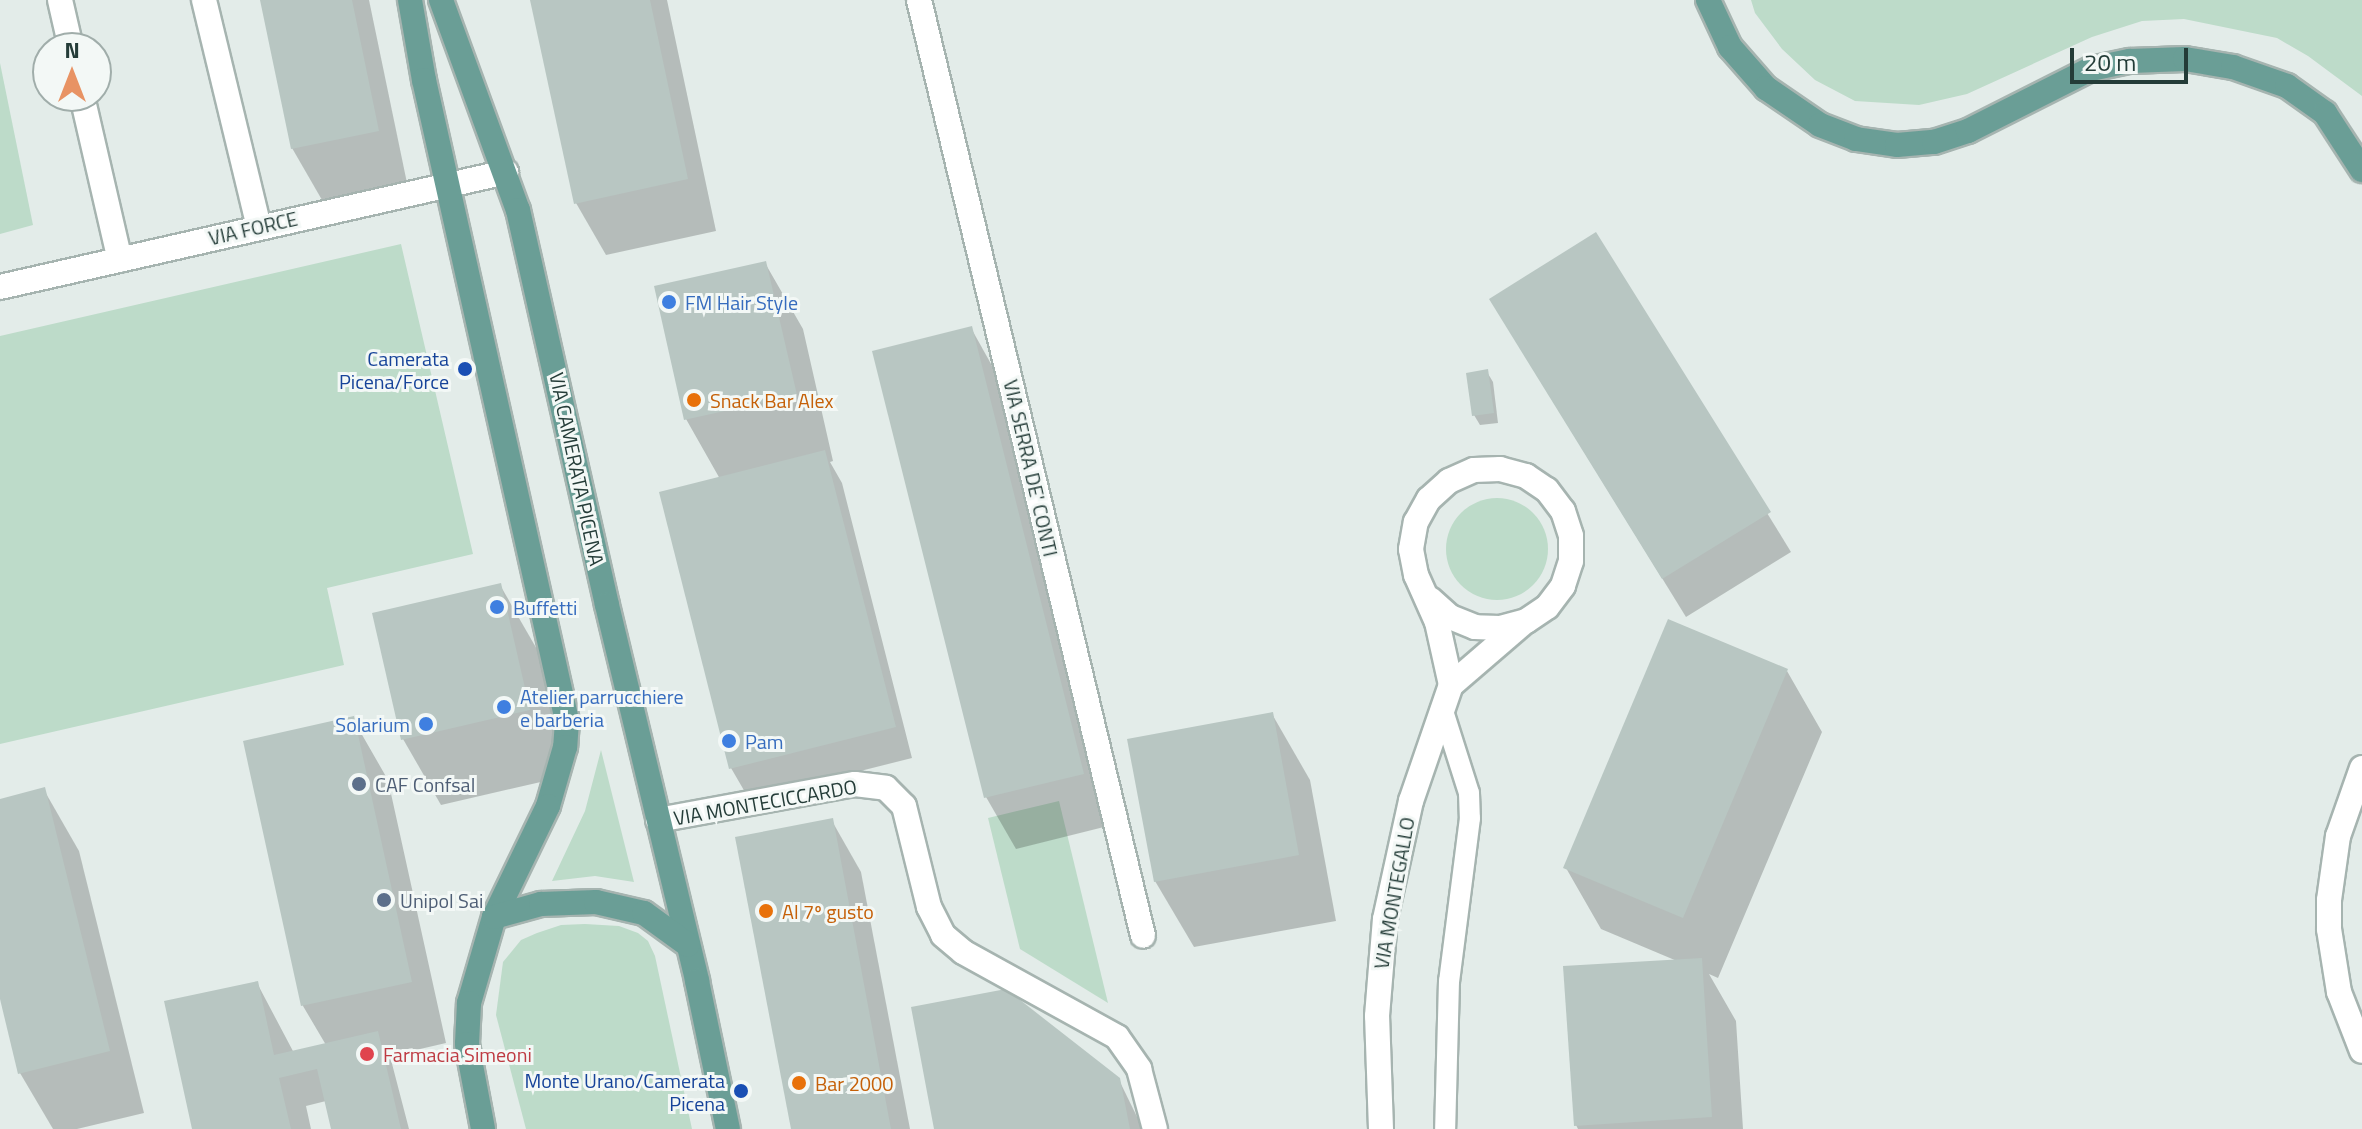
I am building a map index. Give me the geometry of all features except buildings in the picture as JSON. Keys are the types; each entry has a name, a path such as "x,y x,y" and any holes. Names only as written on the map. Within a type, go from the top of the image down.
{"main road":[{"path":"410,0 567,721 565,747 548,806 494,917 478,967 466,1022 467,1044 483,1129"},
{"name":"VIA CAMERATA PICENA","path":"441,0 506,172 541,301 728,1129"},
{"path":"1708,0 1730,47 1766,88 1820,125 1856,139 1897,145 1934,142 1968,131 2091,69 2130,61 2185,59 2233,67 2287,86 2325,113 2362,170"},
{"path":"494,917 541,904 596,902 644,913 688,945"}],"street":[{"path":"60,0 67,32"},
{"path":"204,0 259,227"},
{"name":"VIA SERRA DE' CONTI","path":"919,0 1143,936"},
{"path":"86,112 120,260"},
{"name":"VIA FORCE","path":"0,287 506,172"},
{"name":"VIA MONTEGALLO","path":"1381,1129 1377,1016 1385,919 1411,801 1451,685 1444,644 1430,599 1416,575 1411,549 1416,522 1429,499 1449,481 1474,470 1500,469 1526,476 1547,490 1563,511 1571,536 1571,561 1563,586 1547,607 1451,685"},
{"path":"1430,599 1450,617 1475,627 1500,628 1526,621"},
{"path":"2362,768 2338,836 2329,900 2330,940 2339,992 2362,1051"},
{"name":"VIA MONTECICCARDO","path":"658,820 855,784 886,788 904,806 929,907 943,935 963,952 1117,1037 1139,1069 1155,1129"}],"lane":[{"path":"1443,711 1467,783 1470,818 1449,981 1445,1129"}],"green space":[{"path":"1751,0 2362,0 2362,96 2308,56 2277,38 2184,19 2142,21 2092,37 1967,94 1919,105 1855,101 1815,80 1782,49 1755,13"},
{"path":"0,63 33,225 0,234"},
{"path":"401,244 473,554 327,588 344,665 0,744 0,336"},
{"path":"1497,498 1526,506 1540,520 1548,549 1540,578 1526,592 1497,600 1468,592 1454,578 1446,549 1454,520 1468,506"},
{"path":"601,750 634,882 595,876 552,881 585,811"},
{"path":"1059,801 1108,1003 1020,949 988,818"},
{"path":"561,925 619,926 638,933 648,941 655,956 692,1129 526,1129 496,1015 503,962 521,940"}],"place":[{"name":"FM Hair Style","path":"669,302"},
{"name":"Camerata Picena/Force","path":"465,369"},
{"name":"Snack Bar Alex","path":"694,400"},
{"name":"Buffetti","path":"497,607"},
{"name":"Atelier parrucchiere e barberia","path":"504,707"},
{"name":"Solarium","path":"426,724"},
{"name":"Pam","path":"729,741"},
{"name":"CAF Confsal","path":"359,784"},
{"name":"Unipol Sai","path":"384,900"},
{"name":"Al 7º gusto","path":"766,911"},
{"name":"Farmacia Simeoni","path":"367,1054"},
{"name":"Bar 2000","path":"799,1083"},
{"name":"Monte Urano/Camerata Picena","path":"741,1091"}]}
